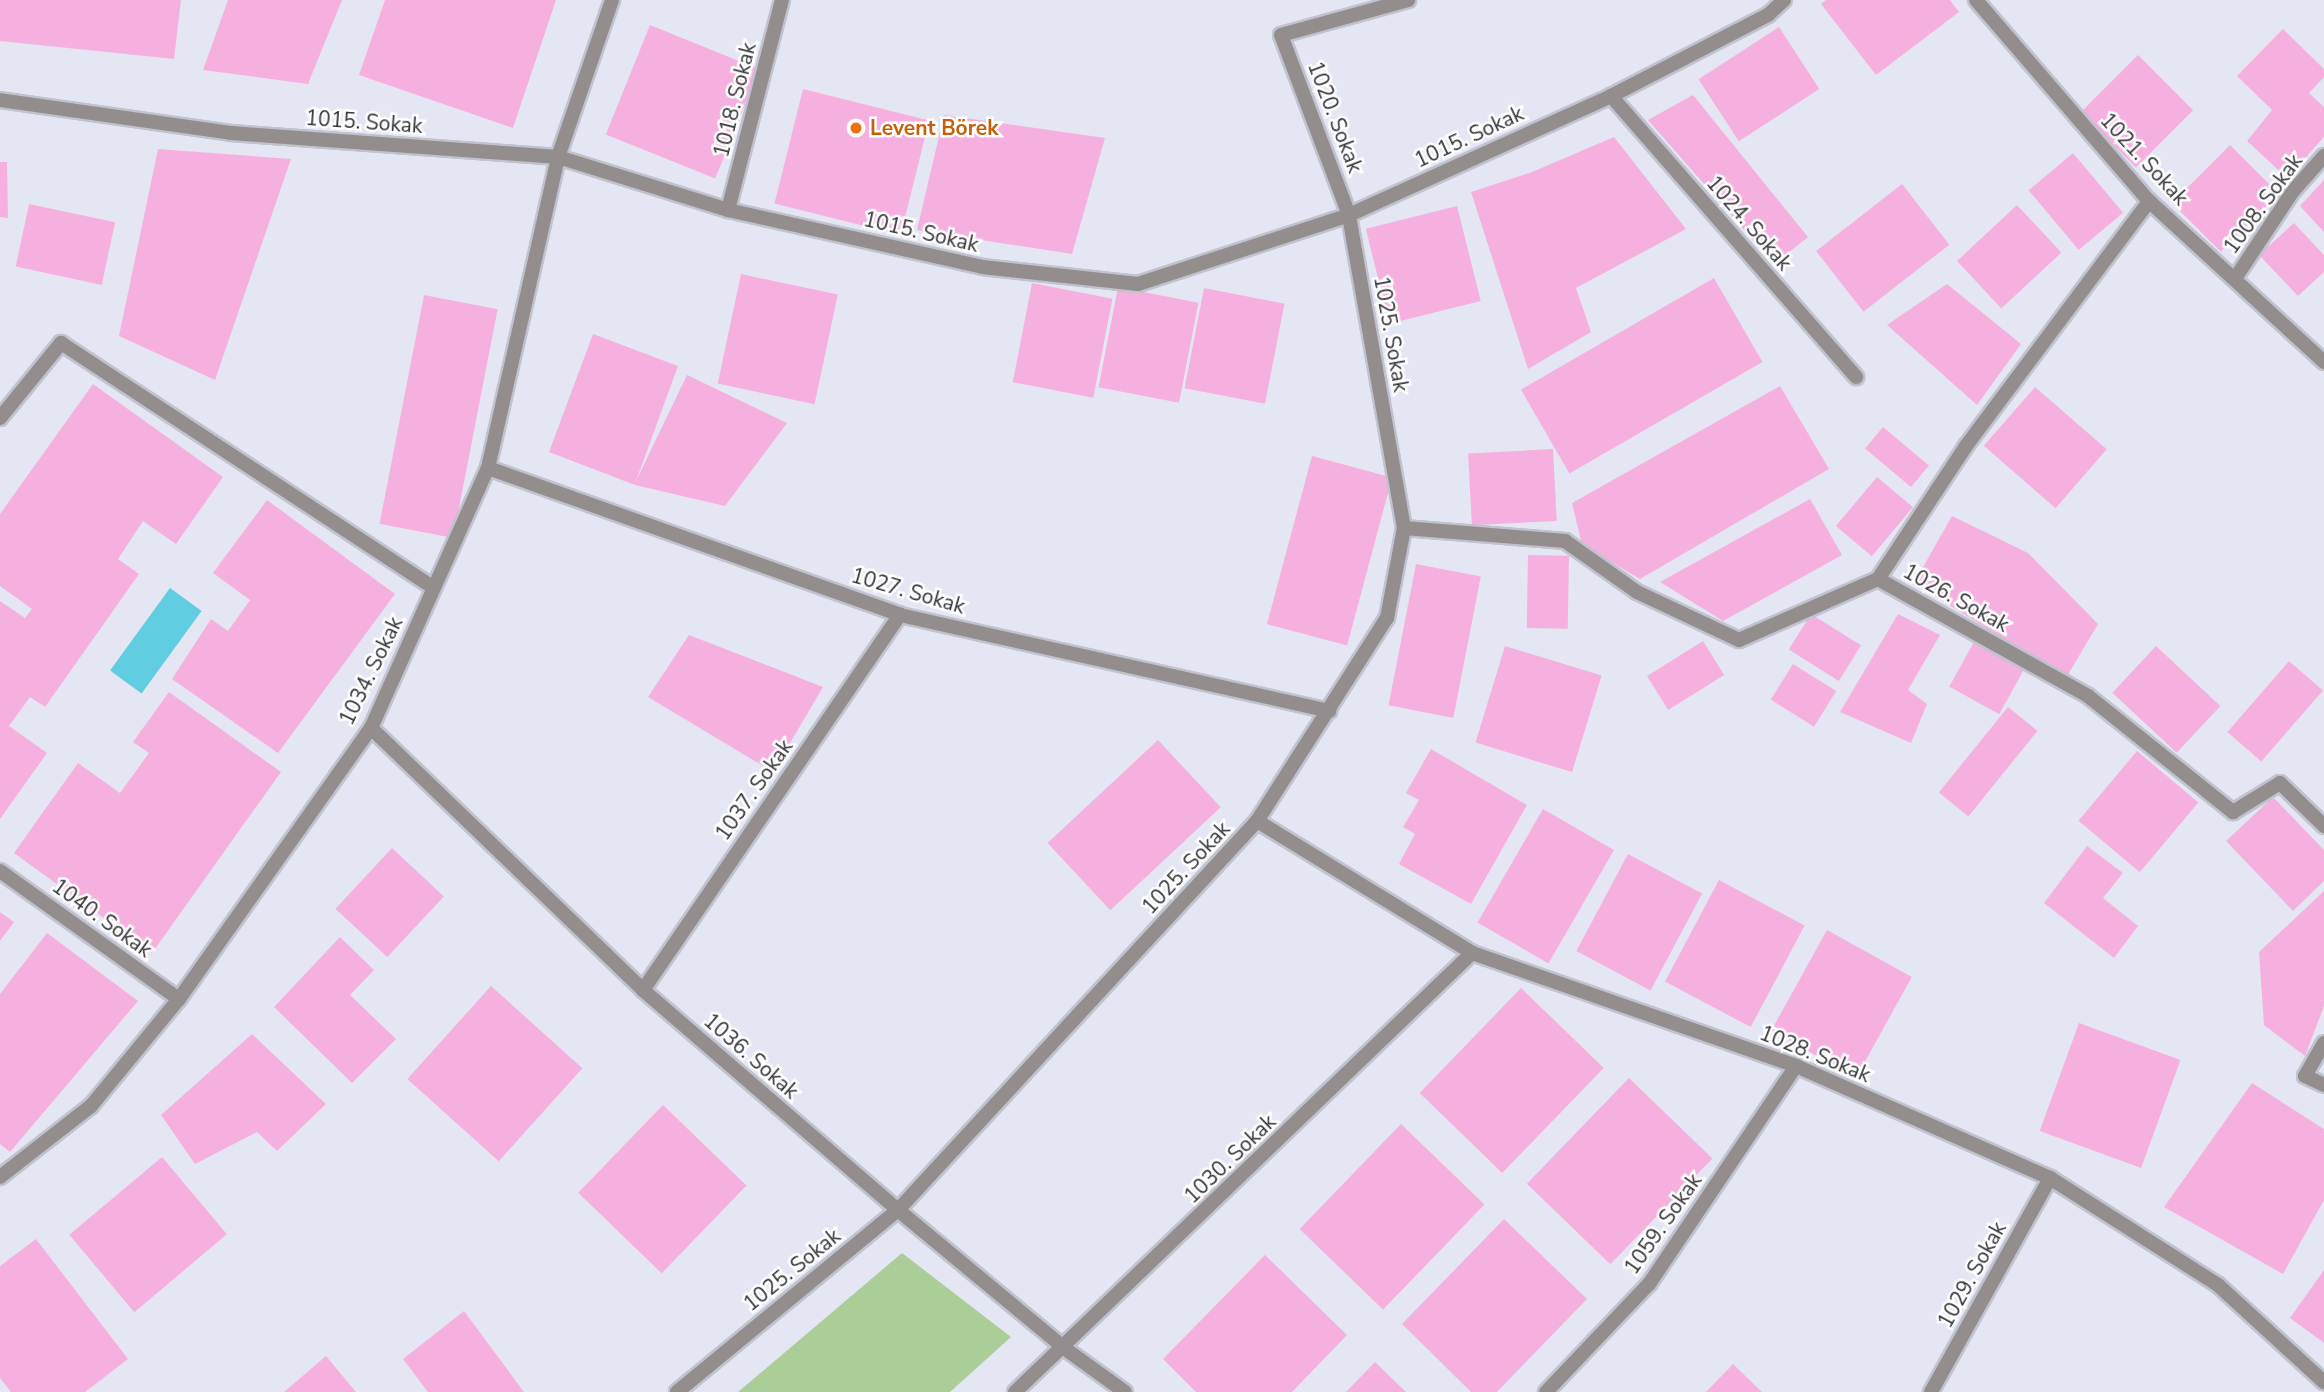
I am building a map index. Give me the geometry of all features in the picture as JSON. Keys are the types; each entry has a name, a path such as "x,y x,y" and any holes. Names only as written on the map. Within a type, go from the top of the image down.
{"street":[{"name":"1034. Sokak","path":"0,1177 91,1106 179,999 371,728 488,468 558,157 612,0"},
{"name":"1018. Sokak","path":"728,210 782,0"},
{"name":"1020. Sokak","path":"1349,215 1281,35 1408,0"},
{"name":"1015. Sokak","path":"0,100 231,133 558,157 728,210 982,267 1138,284 1349,215 1611,96 1768,15 1784,0"},
{"name":"1021. Sokak","path":"1976,0 2149,201 2236,277 2324,362"},
{"name":"1024. Sokak","path":"1611,96 1856,377"},
{"name":"1008. Sokak","path":"2236,277 2293,191 2324,156"},
{"path":"1878,579 1966,446 2149,201"},
{"name":"1025. Sokak","path":"677,1392 898,1210 1257,821 1387,618 1404,528 1349,215"},
{"path":"0,418 61,343 434,588"},
{"name":"1027. Sokak","path":"488,468 900,615 1329,710"},
{"name":"1026. Sokak","path":"1404,528 1566,541 1637,592 1739,640 1878,579 2088,696 2233,812 2280,783 2324,826"},
{"name":"1037. Sokak","path":"643,990 900,615"},
{"name":"1036. Sokak","path":"371,728 643,990 898,1210 1064,1348 1125,1392"},
{"name":"1028. Sokak","path":"1257,821 1472,953 1796,1066 2050,1178 2218,1285 2324,1382"},
{"name":"1040. Sokak","path":"0,871 179,999"},
{"name":"1030. Sokak","path":"1015,1392 1064,1348 1472,953"},
{"path":"2324,1043 2305,1076 2324,1085"},
{"name":"1059. Sokak","path":"1546,1392 1649,1284 1796,1066"},
{"name":"1029. Sokak","path":"1931,1392 2050,1178"}],"green space":[{"path":"902,1253 1011,1337 950,1392 738,1392"}],"water":[{"path":"170,588 202,611 142,693 110,671"}],"building":[{"path":"0,0 181,0 174,59 0,41"},
{"path":"228,0 342,0 308,84 203,70"},
{"path":"385,0 556,0 513,128 359,75"},
{"path":"1826,0 1950,0 1959,12 1876,75 1821,4"},
{"path":"650,25 759,69 715,179 606,134"},
{"path":"1779,27 1819,89 1739,141 1698,79"},
{"path":"2283,29 2324,69 2324,77 2309,93 2324,107 2324,137 2287,178 2247,141 2272,110 2237,76"},
{"path":"2138,55 2193,110 2136,167 2081,112"},
{"path":"803,89 929,120 901,235 774,203"},
{"path":"1693,95 1808,237 1774,264 1648,120"},
{"path":"944,115 1105,138 1072,254 917,230"},
{"path":"1614,137 1686,229 1576,288 1591,332 1528,369 1471,192 1532,172"},
{"path":"2230,145 2279,194 2221,252 2172,203"},
{"path":"158,149 291,159 215,380 119,336"},
{"path":"2073,153 2123,213 2079,250 2029,190"},
{"path":"0,162 7,162 8,218 0,217"},
{"path":"2324,180 2324,232 2300,206"},
{"path":"1902,184 1949,245 1864,312 1816,251"},
{"path":"29,204 115,222 102,285 16,267"},
{"path":"2017,205 2061,253 2001,308 1957,261"},
{"path":"1457,206 1481,301 1390,324 1366,229"},
{"path":"2294,223 2324,255 2324,272 2298,296 2259,255"},
{"path":"741,274 838,295 815,404 718,384"},
{"path":"1714,278 1762,362 1569,474 1521,390"},
{"path":"1032,283 1112,299 1093,398 1013,382"},
{"path":"1947,284 2021,344 1977,405 1887,325"},
{"path":"1118,287 1198,303 1179,403 1099,387"},
{"path":"1204,288 1284,304 1265,404 1185,388"},
{"path":"424,295 498,309 453,538 380,524"},
{"path":"593,334 678,366 636,481 687,375 787,423 725,506 635,485 549,452"},
{"path":"93,384 223,477 176,544 143,521 118,559 139,574 45,707 30,697 9,726 47,753 0,819 0,601 25,618 32,609 0,586 0,514"},
{"path":"1780,386 1829,469 1640,579 1582,545 1572,503"},
{"path":"2035,387 2107,449 2056,508 1984,446"},
{"path":"1883,427 1929,466 1911,487 1865,448"},
{"path":"1553,449 1557,521 1472,525 1468,453"},
{"path":"1312,456 1392,477 1347,646 1267,624"},
{"path":"1877,477 1913,507 1872,556 1836,526"},
{"path":"1810,499 1842,555 1723,621 1660,582"},
{"path":"267,500 395,594 278,753 172,679 211,619 228,631 250,600 213,573"},
{"path":"1952,516 2028,553 2098,624 2066,678 1914,583"},
{"path":"1528,555 1569,556 1568,629 1527,628"},
{"path":"1416,564 1481,577 1453,718 1389,705"},
{"path":"1811,614 1861,645 1839,681 1789,650"},
{"path":"1898,614 1940,635 1908,690 1927,704 1911,743 1840,712"},
{"path":"689,635 823,687 773,772 648,697"},
{"path":"1703,641 1724,675 1668,710 1647,676"},
{"path":"1974,642 2024,670 1999,714 1949,687"},
{"path":"1505,646 1602,676 1572,772 1475,743"},
{"path":"2156,646 2220,706 2177,753 2112,693"},
{"path":"2289,661 2323,691 2261,761 2227,732"},
{"path":"1793,664 1836,691 1814,727 1771,700"},
{"path":"169,692 281,772 152,953 14,853 78,763 120,793 149,753 133,742"},
{"path":"2008,707 2038,731 1968,816 1939,792"},
{"path":"1158,740 1221,807 1110,910 1048,843"},
{"path":"1431,749 1527,805 1471,904 1399,864 1415,834 1403,827 1419,800 1406,793"},
{"path":"2137,751 2198,802 2140,872 2079,821"},
{"path":"2273,797 2324,850 2324,881 2293,911 2226,841"},
{"path":"1543,809 1614,850 1549,963 1478,922"},
{"path":"2087,846 2123,873 2103,898 2138,926 2114,958 2044,903"},
{"path":"392,848 444,896 387,957 335,909"},
{"path":"1628,854 1702,893 1651,991 1576,951"},
{"path":"1719,880 1805,926 1751,1027 1665,982"},
{"path":"2324,891 2324,1006 2305,1056 2264,1025 2259,952"},
{"path":"0,912 14,922 0,941"},
{"path":"1827,930 1912,977 1856,1078 1771,1031"},
{"path":"47,933 138,1001 10,1152 0,1144 0,994"},
{"path":"340,937 374,970 350,995 396,1039 352,1083 274,1007"},
{"path":"491,986 582,1068 499,1161 407,1079"},
{"path":"1521,988 1604,1068 1502,1173 1420,1093"},
{"path":"2079,1023 2180,1060 2141,1168 2040,1131"},
{"path":"252,1034 326,1104 277,1151 257,1132 195,1164 161,1115"},
{"path":"1629,1078 1712,1159 1610,1264 1527,1184"},
{"path":"2252,1083 2324,1129 2324,1200 2283,1274 2164,1207"},
{"path":"663,1105 746,1186 662,1273 578,1193"},
{"path":"1401,1124 1484,1205 1383,1310 1300,1229"},
{"path":"162,1157 227,1234 134,1312 69,1235"},
{"path":"1504,1219 1587,1299 1497,1392 1471,1392 1402,1324"},
{"path":"36,1239 128,1359 85,1392 11,1392 0,1378 0,1266"},
{"path":"1265,1255 1347,1335 1292,1392 1196,1392 1163,1359"},
{"path":"2324,1270 2324,1343 2290,1318"},
{"path":"464,1311 524,1392 428,1392 403,1359"},
{"path":"326,1356 356,1392 284,1392"},
{"path":"1375,1362 1406,1392 1346,1392"},
{"path":"1733,1364 1762,1392 1706,1392"}],"place":[{"name":"Levent Börek","path":"856,128"}]}
